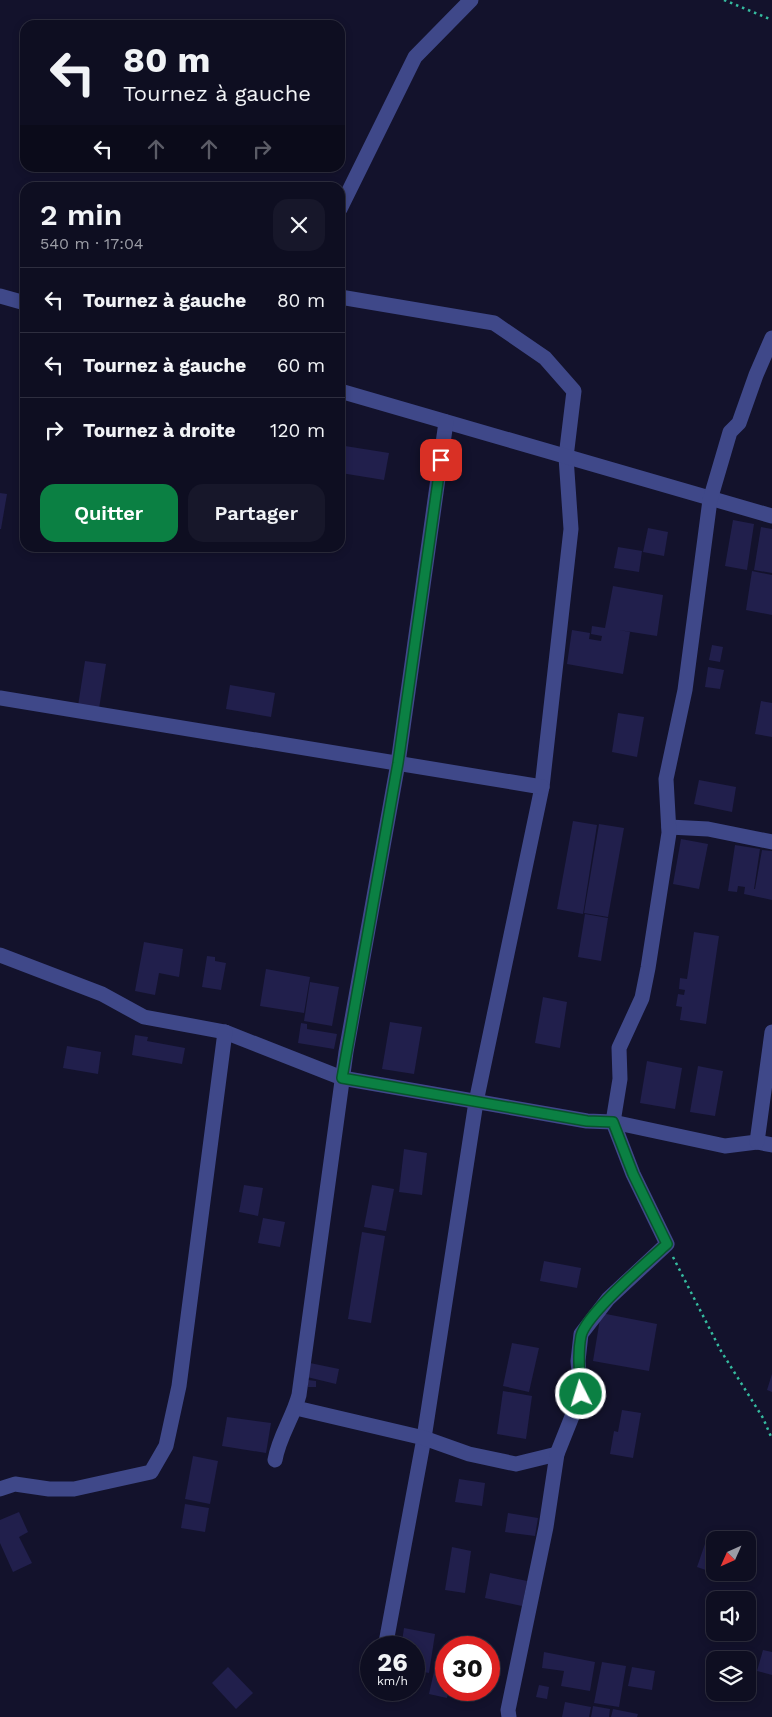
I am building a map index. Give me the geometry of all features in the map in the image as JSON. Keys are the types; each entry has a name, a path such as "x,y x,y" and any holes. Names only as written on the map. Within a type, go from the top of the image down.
{"street":[{"path":"345,199 415,57 471,0"},
{"path":"0,296 20,302"},
{"path":"345,298 494,323 545,358 574,391 566,457 571,529 542,787 476,1102 424,1438 387,1636"},
{"path":"509,1717 508,1710 546,1527 557,1454 581,1394 578,1361 581,1334 608,1299 667,1244 633,1174 613,1122 620,1079 619,1048 642,998 668,827 666,779 685,690 710,500 730,432 739,423 756,375 772,338"},
{"path":"345,393 710,500 772,516"},
{"path":"275,1460 281,1436 296,1408 342,1078 398,763 446,422"},
{"path":"0,698 542,787"},
{"path":"668,827 708,829 772,842"},
{"path":"0,955 102,994 144,1017 225,1032 342,1078 587,1121 613,1122 725,1146 764,1143 772,1032"},
{"path":"0,1489 15,1484 49,1489 74,1489 151,1472 166,1446 179,1386 225,1032"},
{"path":"296,1408 424,1438 468,1454 516,1464 557,1454"}],"path":[{"path":"724,0 772,20"},
{"path":"667,1244 721,1350 763,1418 772,1439"}],"building":[{"path":"345,446 389,453 384,480 345,474"},
{"path":"0,493 7,494 1,529 0,529"},
{"path":"733,520 754,524 747,570 725,566"},
{"path":"761,527 772,529 772,573 754,570"},
{"path":"648,528 668,532 664,556 643,552"},
{"path":"618,547 642,551 639,572 614,568"},
{"path":"752,571 772,575 772,615 746,610"},
{"path":"613,586 663,595 657,636 619,630 630,632 623,674 567,664 572,630 590,633 589,639 601,641 602,636 591,634 592,626 605,628"},
{"path":"712,645 723,647 720,662 709,660"},
{"path":"85,661 106,664 99,709 78,706"},
{"path":"708,667 724,670 720,689 705,687"},
{"path":"230,685 275,693 271,717 226,709"},
{"path":"761,701 772,703 772,737 755,734"},
{"path":"618,713 644,717 637,757 612,752"},
{"path":"699,780 736,787 732,812 694,804"},
{"path":"573,821 597,825 583,914 557,909"},
{"path":"599,824 624,828 608,917 584,913"},
{"path":"681,839 708,844 699,889 673,884"},
{"path":"735,845 760,849 754,889 762,850 772,851 772,900 744,894 745,887 738,886 737,892 728,891"},
{"path":"585,914 608,918 601,961 578,957"},
{"path":"694,932 719,936 706,1024 680,1020 682,1007 676,1006 678,994 684,995 685,990 679,989 680,978 687,979"},
{"path":"144,942 183,949 179,977 159,973 155,995 135,991"},
{"path":"207,956 215,957 215,961 226,963 221,990 202,987"},
{"path":"266,969 310,977 304,1013 260,1006"},
{"path":"310,982 339,987 332,1026 304,1021"},
{"path":"543,997 567,1002 560,1048 535,1043"},
{"path":"390,1022 422,1027 414,1074 382,1069"},
{"path":"301,1023 307,1024 307,1029 337,1034 334,1049 298,1043"},
{"path":"135,1035 148,1037 147,1041 185,1048 182,1064 132,1055"},
{"path":"67,1046 101,1052 98,1074 63,1068"},
{"path":"647,1061 682,1068 675,1109 640,1103"},
{"path":"698,1066 723,1071 715,1116 690,1112"},
{"path":"404,1149 427,1153 422,1195 399,1192"},
{"path":"244,1185 263,1188 258,1216 239,1212"},
{"path":"372,1185 394,1189 386,1231 364,1227"},
{"path":"263,1218 285,1222 280,1247 258,1243"},
{"path":"362,1232 385,1236 371,1323 348,1319"},
{"path":"544,1261 581,1268 577,1288 540,1281"},
{"path":"601,1313 657,1324 649,1371 593,1361"},
{"path":"512,1343 539,1348 529,1392 503,1386"},
{"path":"310,1363 339,1369 336,1384 307,1377"},
{"path":"772,1374 772,1392 767,1390"},
{"path":"308,1380 316,1381 316,1387 308,1387"},
{"path":"503,1391 532,1396 526,1439 497,1434"},
{"path":"622,1410 641,1413 633,1458 610,1454 614,1431 618,1432"},
{"path":"227,1417 271,1423 266,1453 222,1446"},
{"path":"193,1456 218,1461 210,1504 185,1499"},
{"path":"459,1479 485,1483 482,1506 455,1502"},
{"path":"185,1504 209,1508 205,1532 181,1528"},
{"path":"19,1512 28,1532 19,1537 32,1563 13,1572 0,1543 0,1520"},
{"path":"508,1513 538,1518 535,1536 505,1532"},
{"path":"706,1541 706,1570 697,1567"},
{"path":"452,1547 471,1551 465,1593 445,1590"},
{"path":"490,1573 527,1581 522,1606 485,1598"},
{"path":"404,1628 435,1634 429,1673 425,1672 425,1636 403,1636"},
{"path":"763,1650 772,1652 772,1675 757,1671"},
{"path":"544,1652 595,1662 590,1691 561,1686 564,1671 542,1668"},
{"path":"602,1662 626,1666 619,1707 594,1703"},
{"path":"228,1667 253,1693 236,1709 212,1683"},
{"path":"435,1667 435,1695 429,1694"},
{"path":"632,1667 655,1671 652,1690 628,1686"},
{"path":"539,1685 549,1687 547,1699 536,1697"},
{"path":"565,1702 591,1707 589,1717 562,1717"},
{"path":"593,1706 610,1709 609,1717 591,1717"},
{"path":"613,1709 638,1714 637,1717 611,1717"}],"route":[{"path":"441,460 398,763 342,1078 587,1121 613,1122 633,1174 667,1244 608,1299 581,1334 578,1361 581,1394"}]}
